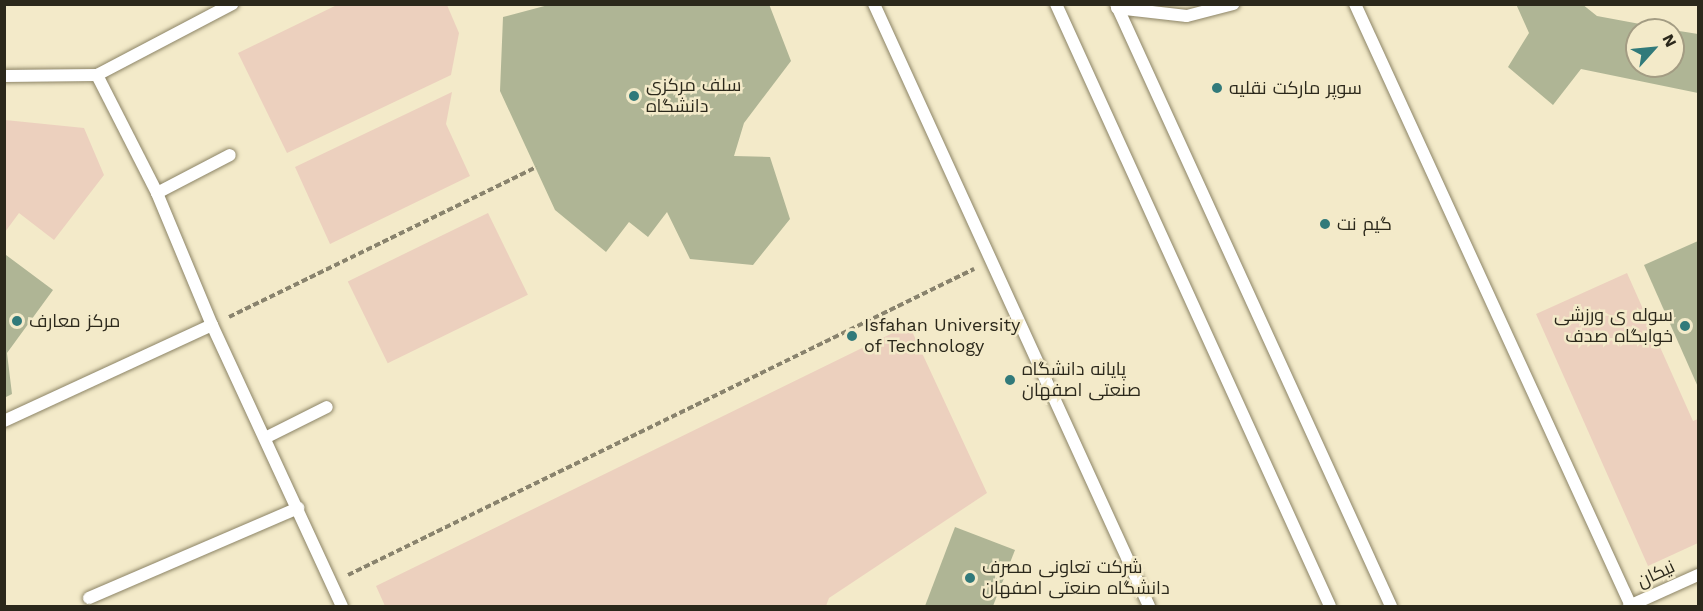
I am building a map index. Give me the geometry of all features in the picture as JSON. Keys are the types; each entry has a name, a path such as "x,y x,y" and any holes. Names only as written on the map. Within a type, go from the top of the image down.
{"lane":[{"path":"4,76 97,75 232,4"},
{"path":"874,4 1149,606"},
{"path":"1056,4 1330,606"},
{"path":"1116,6 1187,16 1233,4"},
{"path":"1355,4 1630,606"},
{"path":"1116,6 1391,606"},
{"path":"97,75 157,193 212,325 342,606"},
{"path":"157,193 230,155"},
{"path":"4,421 212,325"},
{"path":"266,438 327,407"},
{"path":"89,598 298,508"},
{"name":"نیکان","path":"1630,606 1698,574"}],"path":[{"path":"212,325 536,167"},
{"path":"332,583 991,261"}],"shaded area":[{"path":"339,4 447,5 459,33 451,75 287,153 238,53"},
{"path":"452,92 446,124 470,176 330,244 295,167"},
{"path":"5,120 84,128 104,175 54,240 19,213 5,232"},
{"path":"488,213 528,295 388,363 348,281"},
{"path":"1627,273 1693,421 1698,419 1698,543 1648,566 1536,314"},
{"path":"909,325 987,493 829,598 826,606 385,606 376,586"}],"building":[{"path":"552,4 769,4 791,61 744,123 734,156 770,157 790,219 753,265 690,259 667,212 648,237 629,222 606,252 555,210 500,91 503,17"},
{"path":"1516,4 1582,4 1597,16 1625,21 1625,78 1685,78 1685,32 1698,34 1698,93 1581,69 1553,105 1508,67 1529,33"},
{"name":"سوله ی ورزشی خوابگاه صدف","path":"1698,241 1698,387 1644,265"},
{"name":"مرکز معارف","path":"6,255 53,290 7,353 12,394 4,398"},
{"name":"شرکت تعاونی مصرف دانشگاه صنعتی اصفهان","path":"955,527 1015,550 993,606 925,606"}],"place":[{"name":"سوپر مارکت نقلیه","path":"1217,88"},
{"name":"سلف مرکزی دانشگاه","path":"634,96"},
{"name":"گیم نت","path":"1325,224"},
{"name":"مرکز معارف","path":"17,321"},
{"name":"سوله ی ورزشی خوابگاه صدف","path":"1685,326"},
{"name":"Isfahan University of Technology","path":"852,336"},
{"name":"پایانه دانشگاه صنعتی اصفهان","path":"1010,380"},
{"name":"شرکت تعاونی مصرف دانشگاه صنعتی اصفهان","path":"970,578"}]}
